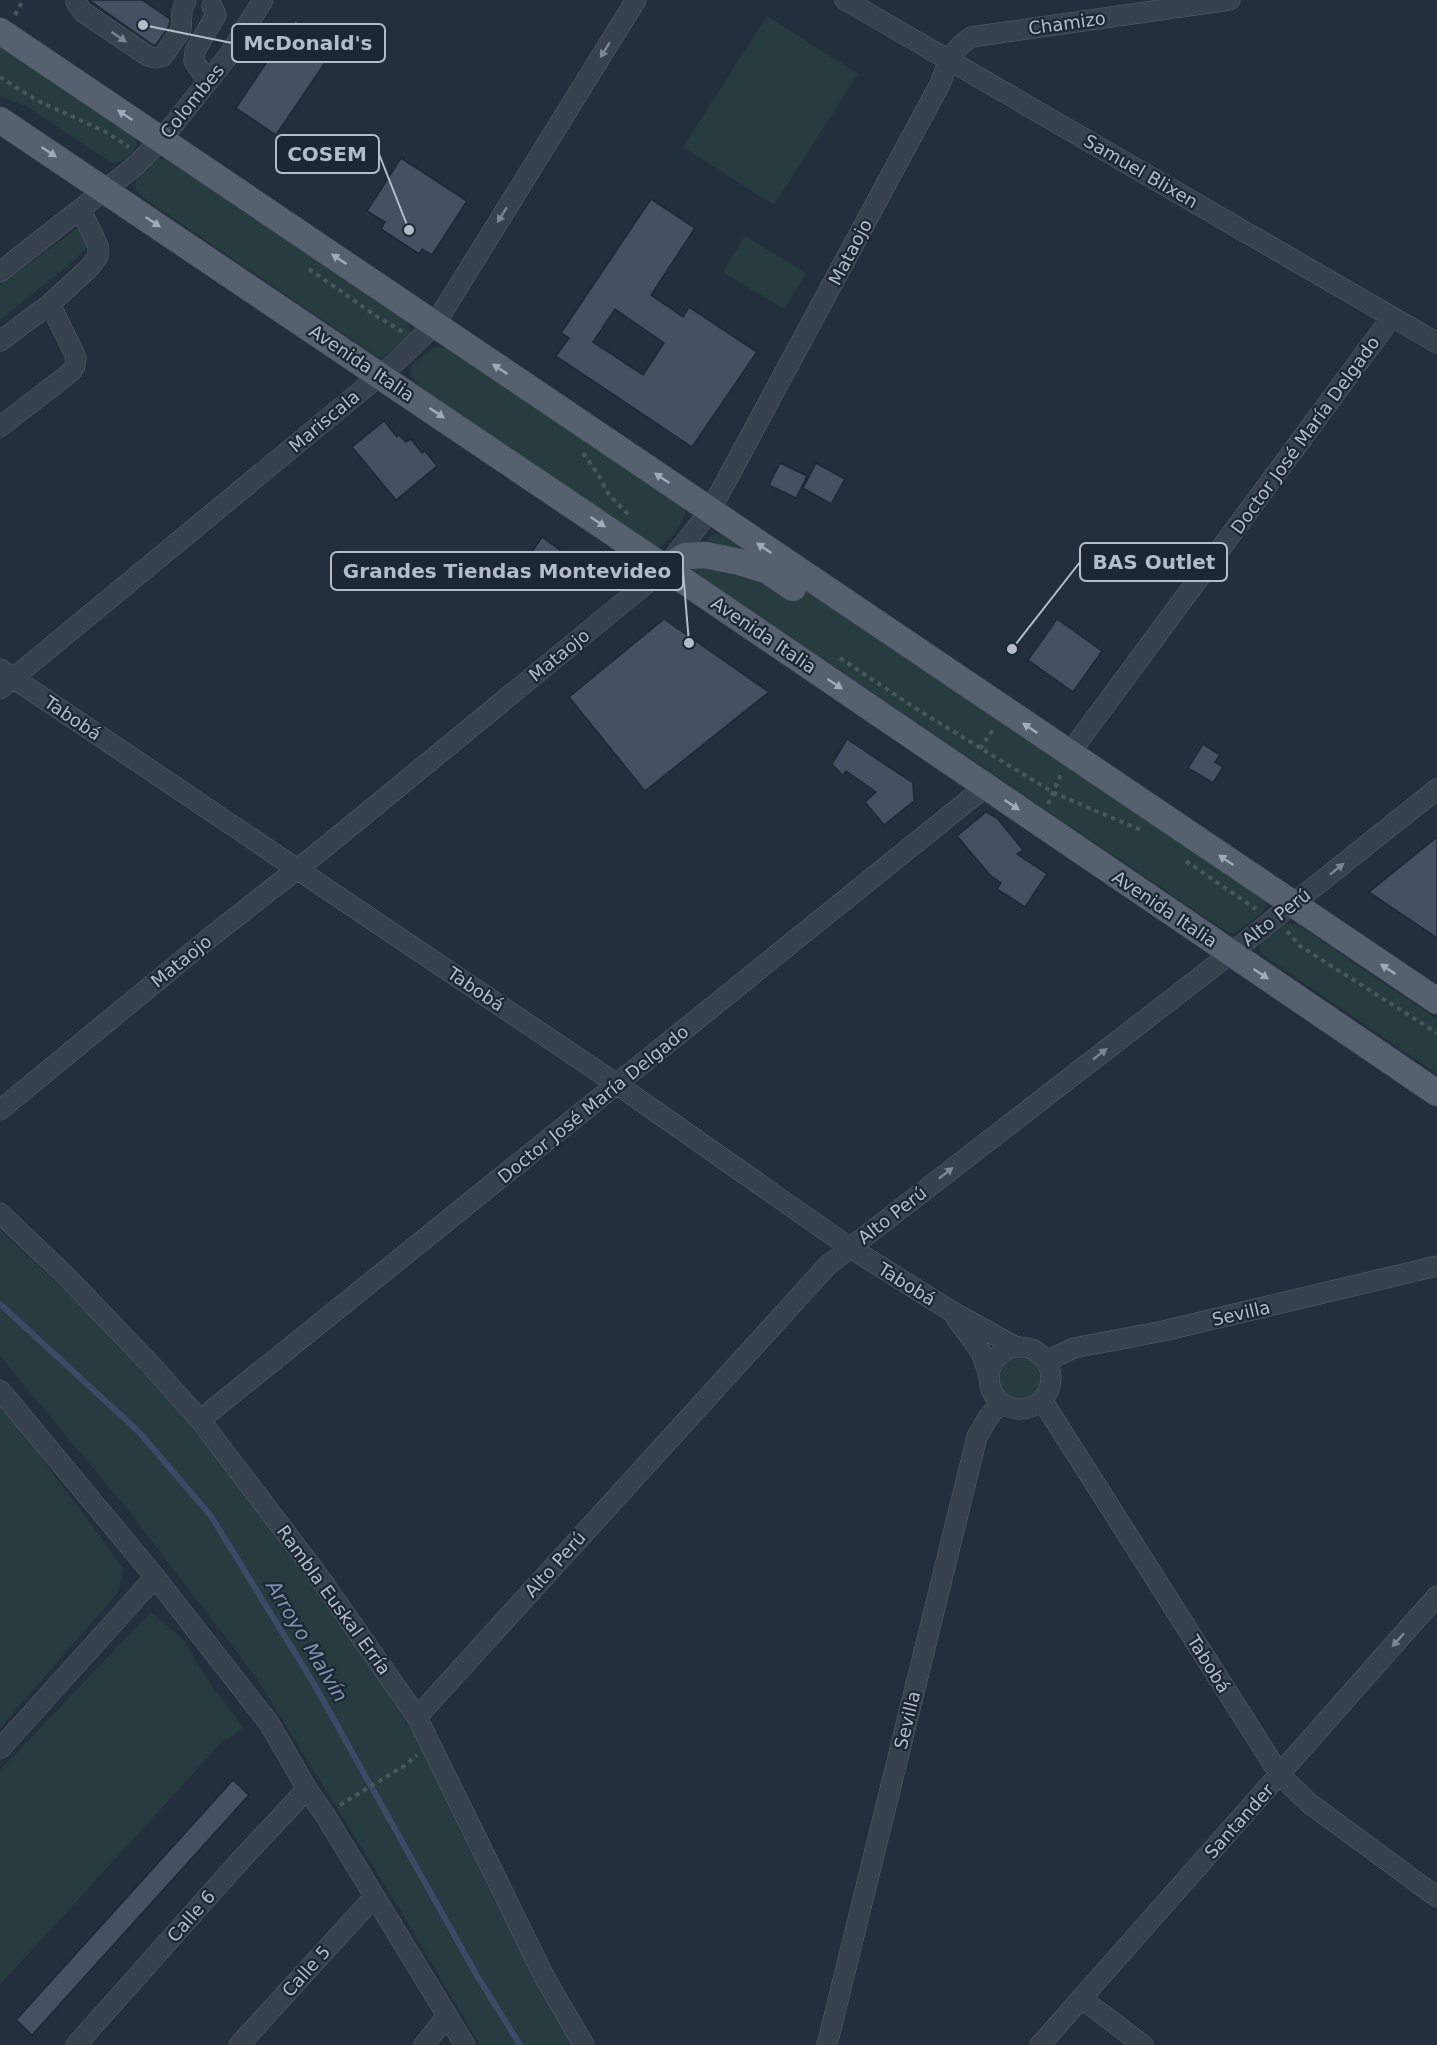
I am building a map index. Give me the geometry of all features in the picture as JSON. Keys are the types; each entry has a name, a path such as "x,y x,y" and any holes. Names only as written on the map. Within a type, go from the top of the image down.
{"main road":[{"path":"0,31 1437,1001"},
{"name":"Avenida Italia","path":"0,120 380,375 1437,1093"},
{"path":"665,568 685,556 705,555 740,562 768,571 851,627 899,640"}],"street":[{"path":"77,0 83,12 148,56 155,58 162,56 181,30 182,11 186,0"},
{"name":"Mariscala","path":"5,679 380,375 435,324 636,0"},
{"name":"Samuel Blixen","path":"844,0 1437,343"},
{"name":"Chamizo","path":"948,59 957,46 971,37 1230,0"},
{"name":"Colombes","path":"0,272 134,167 162,139 229,55 257,2"},
{"path":"208,82 194,61 195,51 216,15 212,6"},
{"name":"Mataojo","path":"0,1110 665,568 710,511 940,84 948,59"},
{"path":"0,342 51,304 90,267 98,256 98,246 81,210"},
{"path":"0,427 71,372 75,366 76,357 51,304"},
{"name":"Doctor José María Delgado","path":"1069,754 1391,318"},
{"name":"Tabobá","path":"5,679 224,819 618,1085 849,1247 951,1311 1016,1347 1032,1350 1046,1361"},
{"name":"Doctor José María Delgado","path":"200,1420 985,787"},
{"name":"Alto Perú","path":"417,1716 828,1265 1293,905 1437,789"},
{"name":"Rambla Euskal Erría","path":"0,1213 69,1279 152,1365 200,1420 315,1571 417,1716 546,1978 584,2045"},
{"name":"Sevilla","path":"1046,1361 1074,1348 1163,1331 1437,1266"},
{"name":"Tabobá","path":"951,1311 981,1352 990,1385 994,1395 1001,1403"},
{"path":"989,1375 998,1357 1006,1350 1016,1347"},
{"path":"1001,1403 1017,1409 1026,1409 1042,1400 1050,1386 1051,1377 1046,1361"},
{"path":"0,1390 155,1577 269,1723 307,1789 465,2045"},
{"name":"Tabobá","path":"1042,1400 1280,1775 1309,1803 1437,1898"},
{"name":"Sevilla","path":"827,2045 976,1437 989,1416 1001,1403"},
{"path":"0,1749 155,1577"},
{"name":"Santander","path":"1040,2045 1437,1596"},
{"name":"Calle 6","path":"76,2045 307,1789"},
{"name":"Calle 5","path":"239,2045 374,1897"},
{"path":"1081,1998 1143,2045"},
{"path":"424,2045 447,2016"}],"path":[{"path":"18,9 23,0"},
{"path":"964,772 1005,711"},
{"path":"1038,823 1054,793 1069,754"},
{"path":"357,1793 404,1766"}],"green space":[{"path":"767,16 858,74 774,205 683,147"},
{"path":"0,45 136,136 137,146 132,153 122,161 110,162 26,106 0,96"},
{"path":"157,159 169,159 408,322 411,334 384,357 376,356 142,197 135,186 136,181 138,176"},
{"path":"83,224 90,244 75,260 0,320 0,285"},
{"path":"745,236 806,273 784,309 723,272"},
{"path":"435,347 449,348 681,504 685,515 676,532 657,547 420,387 411,376 411,365"},
{"path":"722,534 863,625 1264,899 1266,904 1263,912 1235,934 1227,932 694,572 691,568 701,548 711,536"},
{"path":"1284,924 1297,924 1437,1019 1437,1074 1263,955 1259,950 1260,943"},
{"path":"0,1230 81,1306 169,1399 275,1531 419,1741 493,1897 574,2045 480,2045 407,1921 256,1677 128,1510 0,1356"},
{"path":"1020,1358 1035,1365 1042,1380 1035,1395 1020,1402 1005,1395 998,1380 1005,1365"},
{"path":"0,1401 123,1568 119,1591 0,1728"},
{"path":"151,1612 182,1638 211,1685 244,1728 222,1742 0,1985 0,1770"}],"building":[{"path":"89,0 142,0 170,19 169,26 156,45 153,45"},
{"path":"295,20 335,48 276,135 236,108"},
{"path":"401,158 467,201 432,255 422,249 419,254 381,229 385,222 367,211"},
{"path":"651,199 695,228 651,295 683,317 689,307 757,352 692,447 556,356 569,338 561,333","holes":["615,309 664,343 643,375 593,342"]},
{"path":"384,421 397,437 399,435 406,442 411,439 437,466 396,500 352,447"},
{"path":"780,463 807,476 796,498 769,485"},
{"path":"816,463 845,479 831,504 803,488"},
{"path":"542,537 560,550 541,577 523,565"},
{"path":"664,619 769,692 645,791 569,697"},
{"path":"1057,619 1102,651 1073,692 1028,660"},
{"path":"847,739 913,783 914,801 884,825 865,802 876,792 846,771 843,776 832,764"},
{"path":"1203,744 1220,755 1215,762 1223,767 1213,783 1188,768"},
{"path":"986,812 997,818 1023,850 1017,854 1047,874 1025,907 997,889 1001,883 990,875 957,836"},
{"path":"1437,837 1437,938 1369,892"},
{"path":"233,1780 249,1795 32,2035 16,2020"}],"waterway":[{"name":"Arroyo Malvín","path":"0,1304 139,1432 211,1516 314,1684 476,1974 520,2045"}],"place":[{"name":"McDonald's","path":"143,25"},
{"name":"COSEM","path":"409,230"},
{"name":"Grandes Tiendas Montevideo","path":"689,643"},
{"name":"BAS Outlet","path":"1012,649"}]}
